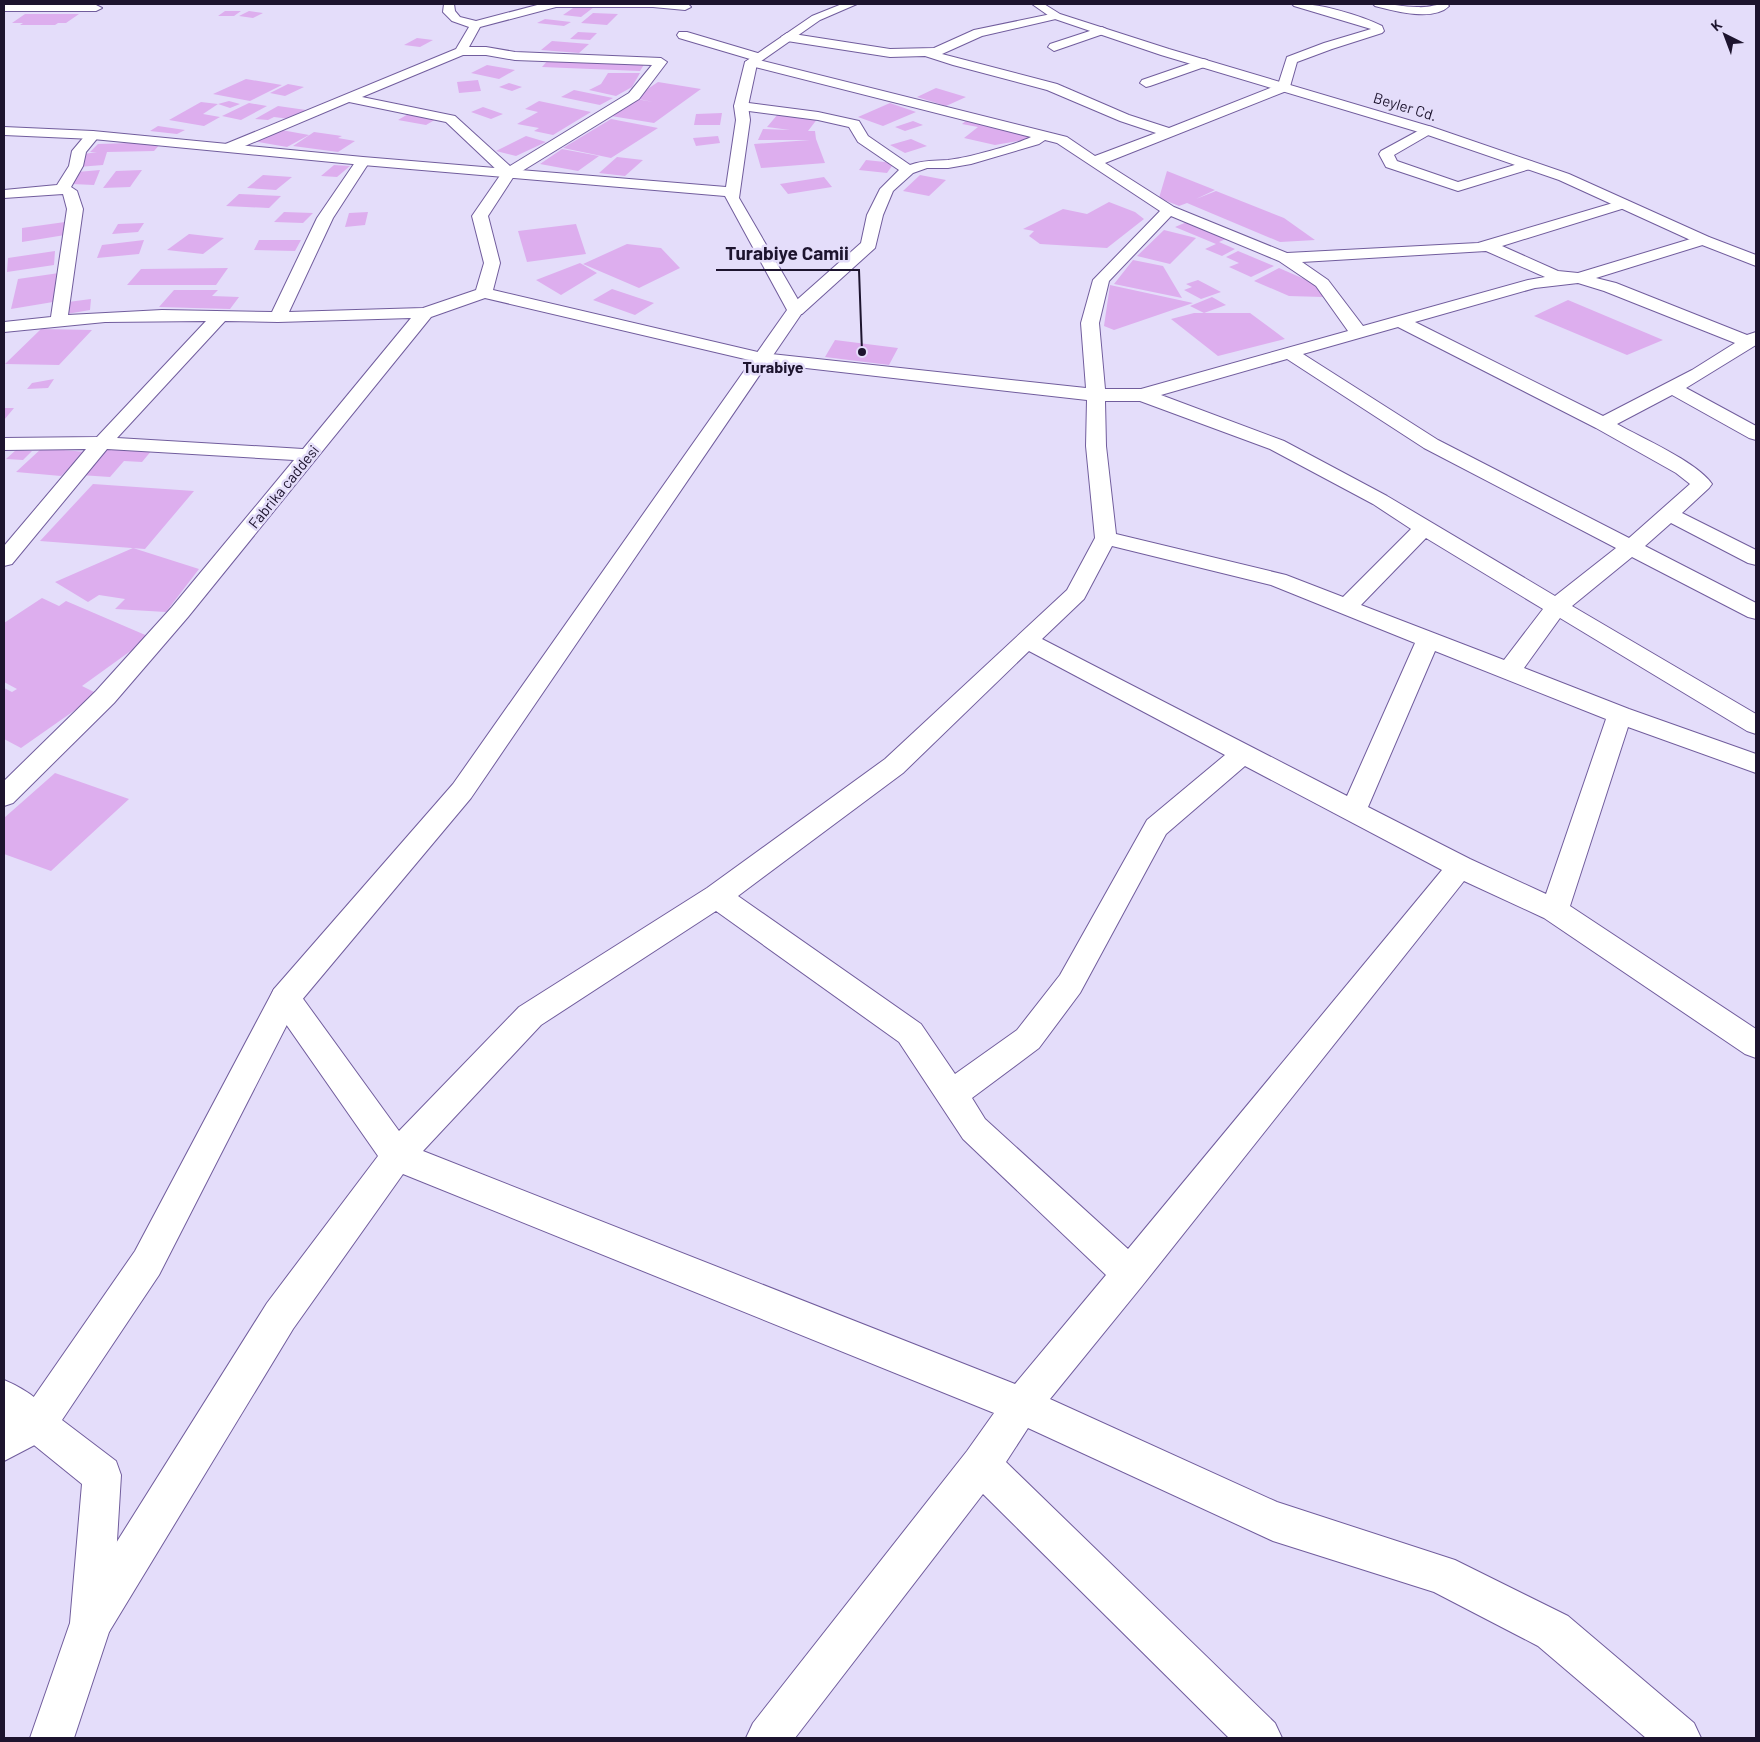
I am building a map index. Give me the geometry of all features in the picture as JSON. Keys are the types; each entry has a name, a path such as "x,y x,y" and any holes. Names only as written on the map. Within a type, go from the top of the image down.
{"street":[{"path":"449,4 449,12 456,19 476,26 528,10 556,4 652,4 754,59 919,106 1062,140 1169,210 1285,258 1322,283 1359,333"},
{"path":"796,310 732,198 742,120 741,106 754,59 816,18 851,4"},
{"name":"Beyler Cd.","path":"1037,4 1056,16 1203,63 1427,130 1564,177 1703,240 1756,261"},
{"path":"1094,162 1284,87 1291,60 1328,46 1378,31 1378,28 1368,23 1298,4"},
{"path":"1379,4 1412,11 1432,11 1443,6 1441,4"},
{"path":"4,8 96,8"},
{"path":"787,37 858,50 890,53 936,52 978,33 1056,16"},
{"path":"461,51 476,26"},
{"path":"1054,47 1102,31"},
{"path":"228,148 461,51 515,56 664,59 634,96 509,173 480,216 492,263 484,293"},
{"path":"926,52 946,61 1052,88 1129,120 1170,132"},
{"path":"1146,83 1203,63"},
{"path":"348,98 450,119 509,173"},
{"path":"741,106 818,116 854,124 863,139 908,170"},
{"path":"1427,130 1386,154 1391,164 1458,187 1528,165"},
{"path":"4,131 93,135 363,162 732,192"},
{"path":"62,189 76,166 79,151 93,135"},
{"path":"4,1442 37,1424 147,1264 285,998 462,791 796,310 869,244 875,216 887,190 908,170 925,164 948,164 971,160 1034,141 1043,135"},
{"path":"278,317 325,218 363,162"},
{"path":"4,194 62,189 70,191 75,209 59,322"},
{"path":"1285,258 1479,248 1623,204"},
{"path":"52,1738 91,1623 280,1316 397,1156 530,1016 717,896 894,766 1076,594 1106,538 1096,446 1096,395 1090,323 1101,280 1169,210"},
{"path":"4,327 162,315 278,317 425,313 484,293 762,358 1096,395 1142,395 1534,283 1580,278 1703,240"},
{"path":"1488,246 1554,275 1580,278 1610,287 1752,340"},
{"name":"Fabrika caddesi","path":"4,796 112,689 220,566 425,313"},
{"path":"4,559 102,443 220,316"},
{"path":"1401,322 1603,424 1683,469 1702,484 1630,548 1557,606 1509,671"},
{"path":"1603,424 1698,374 1752,340"},
{"path":"1289,354 1432,444 1756,612"},
{"path":"1672,388 1756,434"},
{"path":"1142,395 1278,445 1380,500 1756,725"},
{"path":"6,446 102,443 309,455"},
{"path":"1669,514 1756,558"},
{"path":"1346,607 1424,528"},
{"path":"1106,538 1278,580 1620,715 1756,764"},
{"path":"1352,811 1428,639"},
{"path":"1026,640 1460,868 1554,910 1756,1045"},
{"path":"1554,910 1620,715"},
{"path":"951,1096 1028,1039 1070,984 1156,827 1243,754"},
{"path":"768,1738 981,1465 1021,1405 1460,868"},
{"path":"717,896 910,1033 974,1129 1130,1274"},
{"path":"285,998 397,1156 1021,1405 1273,1521 1441,1574 1554,1630 1679,1738"},
{"path":"4,1399 102,1474 91,1623"},
{"path":"981,1465 1260,1738"}],"building":[{"path":"576,6 594,7 581,17 563,15"},
{"path":"225,11 241,11 234,16 218,16"},
{"path":"249,11 263,13 253,18 239,16"},
{"path":"593,13 618,14 607,25 581,23"},
{"path":"25,14 79,14 66,23 55,25 20,25 23,23 12,23"},
{"path":"545,19 571,22 564,26 537,23"},
{"path":"578,32 597,33 590,40 570,39"},
{"path":"417,38 433,40 420,47 404,45"},
{"path":"552,41 589,44 579,53 541,50"},
{"path":"549,59 645,63 640,71 542,67"},
{"path":"487,65 515,70 499,79 471,73"},
{"path":"608,73 640,73 632,87 616,96 589,90 601,84"},
{"path":"246,79 282,85 250,101 213,94"},
{"path":"478,80 481,91 459,93 457,82"},
{"path":"658,82 701,89 654,123 605,115 631,98 653,102 634,98"},
{"path":"509,83 522,87 512,91 499,87"},
{"path":"288,84 304,87 285,96 270,93"},
{"path":"936,88 966,97 946,106 917,97"},
{"path":"574,90 613,98 600,105 561,97"},
{"path":"229,101 240,104 230,108 218,104"},
{"path":"539,101 591,112 553,135 534,131 539,128 517,124 538,112 525,109"},
{"path":"201,102 218,104 203,114 220,117 204,126 169,120"},
{"path":"249,103 267,106 241,120 222,116"},
{"path":"890,103 916,112 883,126 858,117"},
{"path":"278,106 306,110 290,119 274,117 268,120 255,119"},
{"path":"483,107 503,114 491,119 471,112"},
{"path":"410,113 438,118 426,125 398,120"},
{"path":"722,113 720,125 694,125 696,114"},
{"path":"778,114 818,118 808,131 815,131 825,163 761,168 754,144 810,140 758,140 763,129 790,130 767,127"},
{"path":"611,119 658,128 611,158 563,148"},
{"path":"967,120 1035,138 995,145 964,138 978,127 962,124"},
{"path":"913,121 923,125 905,131 895,127"},
{"path":"158,126 185,130 177,134 150,131"},
{"path":"276,129 309,135 287,147 253,141"},
{"path":"314,132 342,136 338,138 355,141 338,152 293,146"},
{"path":"526,136 546,142 516,156 496,151"},
{"path":"718,136 720,143 696,146 693,138"},
{"path":"911,139 927,146 905,153 890,145"},
{"path":"162,142 154,151 107,152 103,165 78,167 84,154 97,152 90,152 98,144"},
{"path":"562,149 599,156 578,171 540,164"},
{"path":"617,157 643,160 625,176 599,173"},
{"path":"866,160 894,163 887,173 859,170"},
{"path":"334,165 350,166 337,177 321,176"},
{"path":"100,170 94,185 72,184 77,172"},
{"path":"142,170 130,187 103,188 116,171"},
{"path":"1167,171 1215,190 1196,199 1216,191 1284,218 1315,240 1280,242 1187,203 1179,206 1159,198"},
{"path":"263,175 292,177 276,190 247,188"},
{"path":"920,175 946,180 929,196 903,191"},
{"path":"824,177 832,187 788,194 780,184"},
{"path":"239,194 281,196 269,208 226,206"},
{"path":"1109,202 1135,212 1144,219 1107,248 1040,244 1029,236 1034,231 1023,229 1063,209 1087,214"},
{"path":"284,212 313,213 303,223 274,222"},
{"path":"368,212 365,225 345,227 349,213"},
{"path":"1189,221 1230,237 1219,242 1235,249 1222,256 1205,249 1216,244 1175,227"},
{"path":"65,222 65,235 22,242 22,228"},
{"path":"144,223 138,232 112,234 118,224"},
{"path":"576,224 586,254 527,262 518,231"},
{"path":"1164,230 1196,238 1170,264 1137,256"},
{"path":"189,234 224,238 203,254 167,250"},
{"path":"144,240 139,254 97,258 102,245"},
{"path":"259,240 301,240 295,251 254,250"},
{"path":"627,244 661,248 680,268 639,288 583,264"},
{"path":"55,251 54,265 7,272 8,258"},
{"path":"1238,251 1274,266 1251,277 1229,267 1239,263 1226,257"},
{"path":"1133,260 1163,266 1182,298 1114,284"},
{"path":"580,263 597,273 561,295 536,280"},
{"path":"228,268 216,285 127,285 141,269"},
{"path":"1279,268 1318,285 1323,297 1289,296 1254,281"},
{"path":"59,273 53,302 11,309 18,279"},
{"path":"1198,280 1221,292 1201,299 1184,290 1192,287 1186,284"},
{"path":"1110,285 1193,303 1114,330 1104,326"},
{"path":"612,289 654,303 635,315 593,300"},
{"path":"174,290 218,290 212,296 239,297 230,309 159,307"},
{"path":"1212,297 1226,305 1204,313 1190,306"},
{"path":"91,299 90,310 67,314 68,302"},
{"path":"1568,300 1663,340 1627,355 1534,316"},
{"path":"1194,313 1250,313 1285,339 1218,356 1171,319"},
{"path":"41,329 92,330 59,365 5,364"},
{"path":"835,340 898,348 889,365 825,357"},
{"path":"54,379 48,388 27,389 32,383"},
{"path":"4,408 14,408 4,420"},
{"path":"106,447 152,450 142,462 124,461 110,477 80,475"},
{"path":"42,448 86,452 61,476 16,472"},
{"path":"16,450 32,451 23,460 6,459"},
{"path":"93,484 194,491 145,549 40,541"},
{"path":"133,548 199,569 166,612 115,609 125,599 99,595 88,602 55,582"},
{"path":"42,598 59,606 66,601 150,637 82,686 98,694 21,748 4,739 4,688 12,692 17,689 4,682 4,623"},
{"path":"55,773 129,799 51,871 4,854 4,818"}],"place":[{"name":"Turabiye Camii","path":"862,352"}],"district":[{"name":"Turabiye","path":"773,367"}]}
